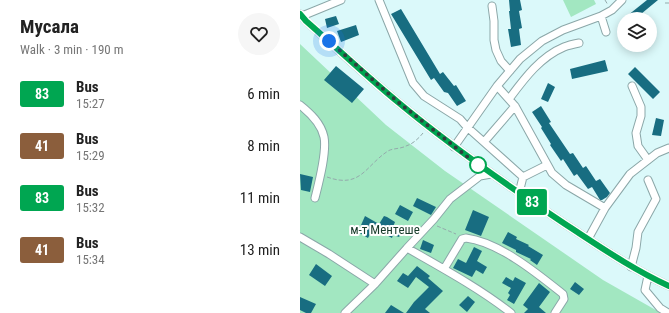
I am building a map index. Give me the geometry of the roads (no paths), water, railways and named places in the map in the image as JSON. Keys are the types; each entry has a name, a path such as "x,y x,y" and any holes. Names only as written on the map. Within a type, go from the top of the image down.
{"street":[{"path":"341,0 302,17 398,102 454,147 491,174 588,239 630,266 669,286"},
{"path":"379,0 413,83 424,96 460,119 523,177"},
{"path":"454,147 497,86 520,59 542,41 563,30 601,16 612,10 622,0"},
{"path":"492,6 496,50 501,60 510,71"},
{"path":"601,16 606,32"},
{"path":"509,99 535,68 549,55 565,46 579,43"},
{"path":"497,86 515,106 552,173 566,186 605,208"},
{"path":"632,86 641,107 641,116 636,133 638,146 648,160"},
{"path":"300,105 310,113 318,123 324,137 321,175 315,198"},
{"path":"484,142 515,106"},
{"path":"588,239 605,208 630,174 657,153 669,148"},
{"path":"523,177 548,165"},
{"path":"345,313 375,284 450,199 480,176 491,174"},
{"path":"519,193 523,177"},
{"path":"630,266 636,248 638,232 656,199 648,180"},
{"path":"300,237 375,284"},
{"path":"444,269 462,239 471,238 504,252 527,266 563,294 564,299 555,313"},
{"path":"407,248 444,269 512,313"},
{"path":"648,276 645,290 660,308 668,313"}],"park label":[{"name":"м-т Ментeше","path":"385,229"}]}
